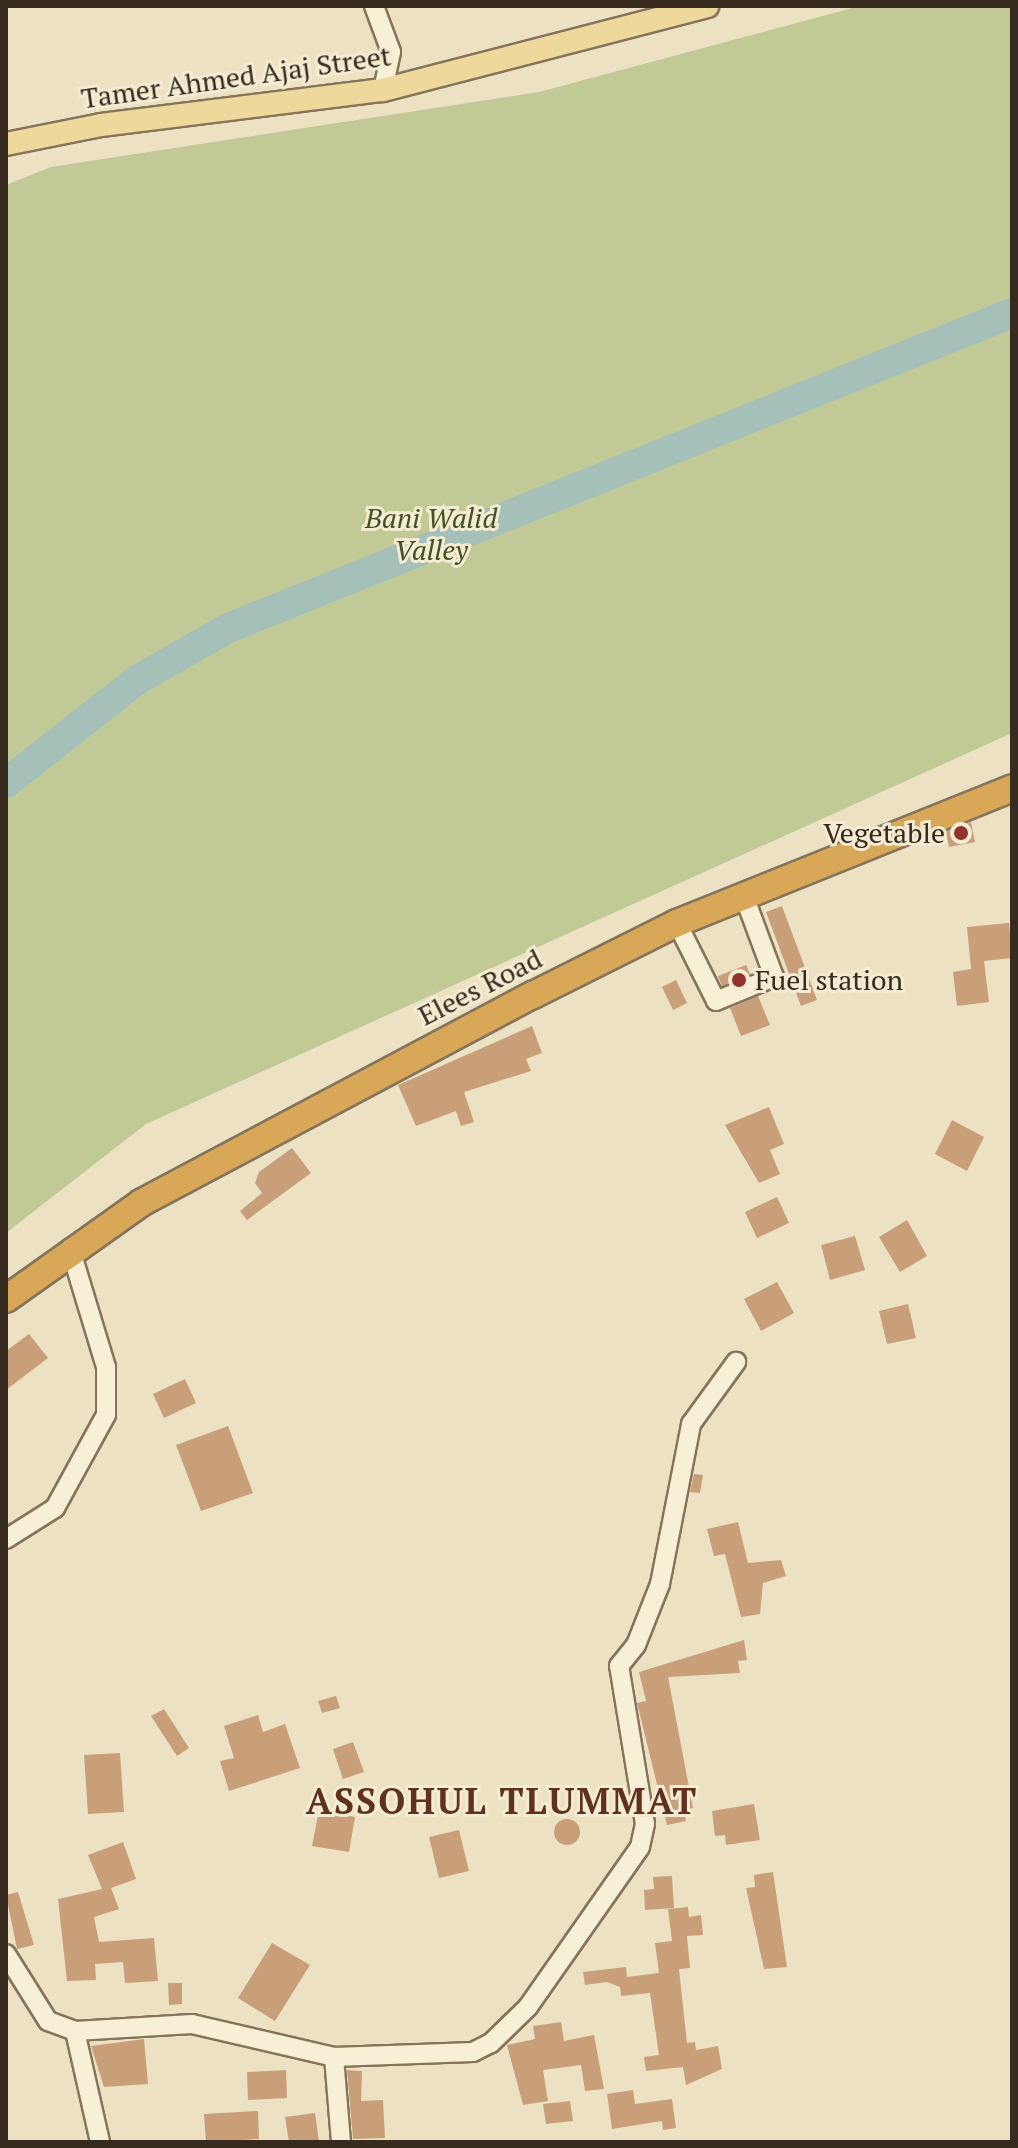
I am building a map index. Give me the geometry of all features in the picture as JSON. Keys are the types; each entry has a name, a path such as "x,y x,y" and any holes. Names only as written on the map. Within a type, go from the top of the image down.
{"highway":[{"name":"Elees Road","path":"6,1299 70,1248 221,1158 677,923 1012,788"}],"main road":[{"name":"Tamer Ahmed Ajaj Street","path":"6,144 383,90 707,6"}],"street":[{"path":"374,6 391,52 383,90"},
{"path":"677,923 716,1001 774,977 744,896"},
{"path":"6,1539 55,1508 106,1415 106,1367 70,1248"},
{"path":"6,1954 48,2021 75,2031 192,2024 334,2057 473,2052 491,2043 528,2007 640,1847 645,1824 619,1666 636,1645 660,1584 691,1424 736,1362"},
{"path":"75,2031 100,2142"},
{"path":"334,2057 341,2142"}],"green space":[{"name":"Bani Walid Valley","path":"860,6 1012,6 1012,733 146,1124 6,1233 6,185 51,167 539,92"}],"building":[{"path":"971,822 975,842 949,847 946,832"},
{"path":"782,906 817,1000 801,1006 766,912"},
{"path":"1009,923 1012,958 984,961 989,1002 957,1006 953,972 971,969 967,927"},
{"path":"746,965 750,974 722,986 718,976"},
{"path":"676,980 687,1003 673,1010 662,987"},
{"path":"758,996 770,1025 741,1036 730,1008"},
{"path":"532,1026 542,1053 526,1059 531,1071 464,1092 474,1122 461,1126 456,1111 416,1126 398,1085"},
{"path":"769,1107 784,1144 770,1150 780,1174 759,1183 725,1125"},
{"path":"952,1120 984,1137 967,1171 935,1154"},
{"path":"292,1148 311,1173 247,1220 240,1211 262,1193 255,1183 259,1172"},
{"path":"777,1197 789,1223 757,1238 745,1212"},
{"path":"907,1220 927,1256 900,1272 879,1237"},
{"path":"855,1236 865,1270 830,1280 821,1245"},
{"path":"777,1282 794,1313 761,1331 744,1299"},
{"path":"908,1304 916,1338 887,1344 879,1311"},
{"path":"29,1334 48,1358 6,1390 6,1351"},
{"path":"185,1379 196,1403 164,1418 153,1394"},
{"path":"228,1426 253,1493 201,1511 176,1445"},
{"path":"694,1474 703,1475 700,1493 690,1492"},
{"path":"738,1522 748,1563 781,1560 786,1576 763,1583 760,1614 741,1617 725,1554 714,1556 707,1529"},
{"path":"744,1640 747,1660 738,1661 740,1673 668,1677 693,1808 684,1810 686,1821 667,1825 637,1703 646,1701 639,1672"},
{"path":"336,1696 340,1708 322,1713 318,1701"},
{"path":"164,1709 189,1748 177,1756 151,1716"},
{"path":"258,1715 263,1732 285,1724 300,1768 229,1791 220,1761 234,1758 224,1726"},
{"path":"353,1742 364,1772 343,1779 333,1749"},
{"path":"120,1753 124,1812 88,1814 84,1755"},
{"path":"754,1804 760,1840 726,1845 725,1835 715,1836 712,1811"},
{"path":"319,1810 355,1817 349,1852 312,1846"},
{"path":"567,1819 576,1823 580,1832 576,1841 567,1845 558,1841 554,1832 558,1823"},
{"path":"459,1830 469,1871 439,1878 429,1837"},
{"path":"123,1842 136,1879 111,1888 119,1909 94,1917 99,1942 154,1938 158,1981 125,1983 123,1962 95,1964 96,1980 67,1981 58,1899 102,1889 88,1855"},
{"path":"773,1872 787,1967 764,1969 746,1888 755,1887 754,1875"},
{"path":"672,1876 674,1908 645,1910 644,1890 654,1889 653,1877"},
{"path":"18,1892 34,1945 17,1949 6,1895"},
{"path":"688,1907 689,1917 701,1915 703,1935 687,1936 690,1968 679,1969 687,2043 695,2042 696,2050 718,2046 722,2069 686,2085 683,2067 646,2071 644,2057 659,2055 650,1993 621,1996 620,1987 607,1982 585,1985 583,1972 626,1967 627,1977 659,1973 655,1943 672,1941 668,1909"},
{"path":"272,1943 310,1965 275,2021 238,1998"},
{"path":"168,1983 182,1983 182,2004 169,2005"},
{"path":"561,2022 564,2041 594,2035 604,2089 585,2091 581,2065 543,2070 548,2101 523,2105 507,2045 535,2039 533,2026"},
{"path":"144,2039 148,2084 104,2087 91,2046"},
{"path":"286,2070 287,2098 248,2100 247,2072"},
{"path":"347,2070 362,2071 361,2101 383,2100 385,2138 353,2139"},
{"path":"633,2090 635,2104 672,2099 676,2128 663,2130 662,2121 612,2129 607,2094"},
{"path":"570,2101 573,2121 546,2124 543,2104"},
{"path":"258,2111 259,2139 206,2142 204,2114"},
{"path":"315,2113 319,2142 289,2142 285,2117"}],"waterway":[{"name":"Bani Walid Valley","path":"6,783 137,680 228,628 1012,313"}],"place":[{"name":"Vegetable","path":"961,833"},
{"name":"Fuel station","path":"739,980"}],"district":[{"name":"ASSOHUL TLUMMAT","path":"502,1801"}]}
